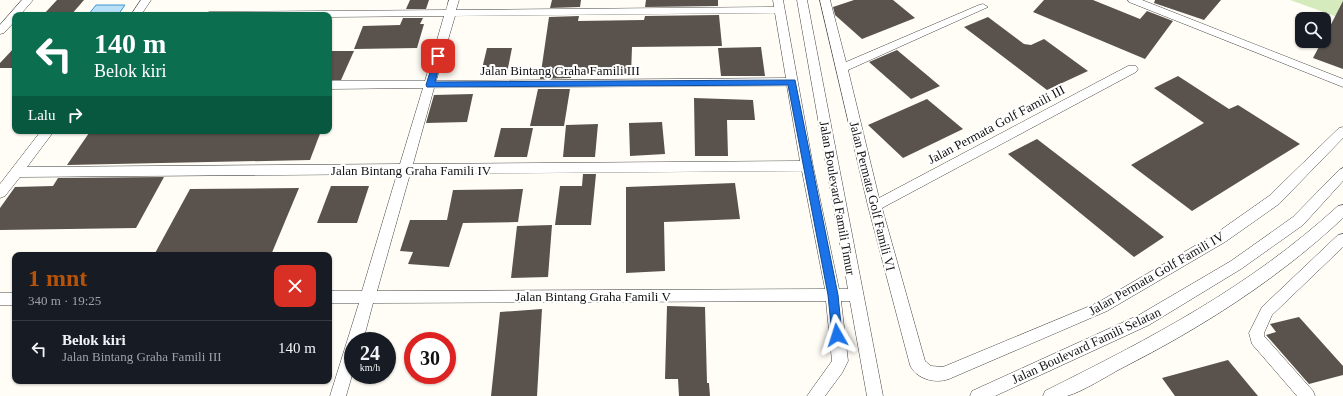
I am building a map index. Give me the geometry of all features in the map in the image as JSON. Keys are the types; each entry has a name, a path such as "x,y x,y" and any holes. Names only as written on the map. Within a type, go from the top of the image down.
{"street":[{"path":"15,12 28,0"},
{"path":"138,12 146,0"},
{"name":"Jalan Boulevard Famili Timur","path":"802,0 875,396"},
{"name":"Jalan Permata Golf Famili VI","path":"825,0 875,206 918,365 927,372 943,374"},
{"path":"1133,0 1343,83"},
{"path":"290,12 453,6 779,5 807,166 833,295 840,361 831,377 815,396"},
{"path":"358,332 453,6"},
{"path":"842,68 983,7"},
{"path":"0,31 4,23 12,15"},
{"name":"Jalan Permata Golf Famili III","path":"875,206 1132,69"},
{"name":"Jalan Bintang Graha Famili III","path":"332,85 792,82"},
{"name":"Jalan Permata Golf Famili IV","path":"943,374 1102,307 1220,238 1274,200 1343,131"},
{"path":"0,193 8,178 45,134"},
{"name":"Jalan Bintang Graha Famili IV","path":"8,178 406,170 807,166"},
{"name":"Jalan Boulevard Famili Selatan","path":"978,396 1144,320 1236,265 1298,221 1343,173"},
{"name":"Jalan Boulevard Famili Selatan","path":"1051,396 1172,333 1225,300 1313,238 1343,210"},
{"path":"1307,396 1257,339 1256,333 1267,311 1343,238"},
{"name":"Jalan Bintang Graha Famili V","path":"332,297 856,295"},
{"path":"0,299 12,299"},
{"path":"338,396 344,376"}],"green space":[{"path":"1290,0 1343,0 1343,19 1331,15 1331,12 1323,12"}],"water":[{"path":"96,5 125,5 120,12 90,12"}],"building":[{"path":"57,0 84,0 74,12 46,12"},
{"path":"410,0 429,0 426,9 406,9"},
{"path":"552,0 581,0 580,7 550,8"},
{"path":"646,0 718,0 718,6 645,7"},
{"path":"854,0 893,0 915,18 862,39 835,15 833,7"},
{"path":"1044,0 1093,0 1140,19 1147,11 1173,21 1145,59 1033,12"},
{"path":"1155,0 1221,0 1204,20 1154,3"},
{"path":"1343,1 1343,69 1313,58 1318,48 1331,48 1331,24"},
{"path":"719,15 722,46 632,47 631,74 572,74 571,78 540,79 549,17 579,16 578,21 644,20 645,16"},
{"path":"988,17 1024,44 1031,45 1044,39 1088,71 1047,90 964,27"},
{"path":"403,18 423,18 420,24 424,24 417,48 354,49 363,26 400,25"},
{"path":"761,47 765,76 721,76 718,48"},
{"path":"487,48 512,48 507,73 481,73"},
{"path":"12,50 12,68 0,68 0,63"},
{"path":"897,50 940,86 911,99 869,62"},
{"path":"332,51 354,51 341,80 332,80"},
{"path":"1178,76 1229,109 1238,105 1300,144 1192,211 1131,165 1204,123 1154,88"},
{"path":"538,89 570,89 564,126 530,126"},
{"path":"473,94 467,122 426,123 434,95"},
{"path":"694,98 753,100 755,120 727,120 728,156 695,156"},
{"path":"927,99 963,129 903,158 868,125"},
{"path":"662,122 665,154 630,156 629,123"},
{"path":"598,124 595,157 563,157 566,125"},
{"path":"501,128 533,128 527,157 494,157"},
{"path":"88,134 320,134 310,160 67,165"},
{"path":"1037,139 1164,237 1134,257 1008,154"},
{"path":"583,174 596,174 591,225 555,225 560,186 582,186"},
{"path":"164,177 136,228 0,230 0,208 15,187 53,186 58,178"},
{"path":"735,183 740,219 664,222 665,271 626,273 626,187"},
{"path":"331,186 369,186 357,223 317,223"},
{"path":"299,188 272,252 156,252 190,189"},
{"path":"523,189 518,222 463,223 449,267 408,264 413,252 400,251 410,220 447,220 453,190"},
{"path":"552,225 548,277 511,278 517,226"},
{"path":"667,306 705,307 707,383 709,383 710,396 679,396 678,379 665,379"},
{"path":"542,309 537,396 491,396 500,312"},
{"path":"1299,317 1343,366 1343,375 1309,384 1266,335 1276,332 1270,324"},
{"path":"1228,360 1258,396 1175,396 1162,378"}],"route":[{"path":"438,56 430,85 792,82 833,295 837,335"}]}
